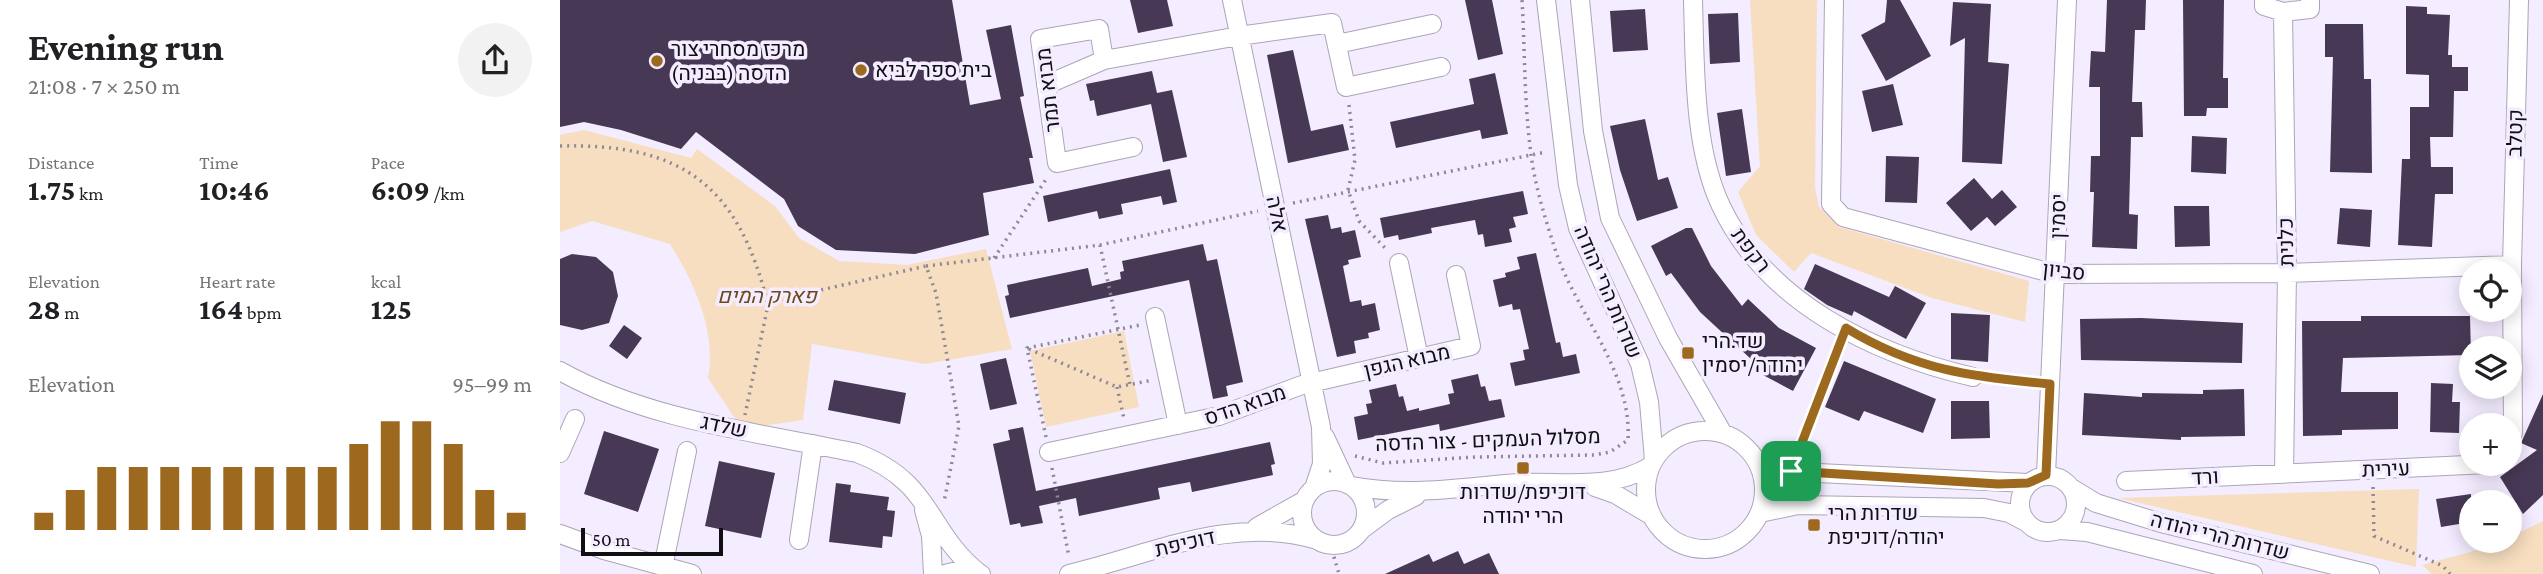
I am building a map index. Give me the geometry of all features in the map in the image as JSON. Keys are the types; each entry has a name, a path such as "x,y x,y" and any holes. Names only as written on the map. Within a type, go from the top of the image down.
{"street":[{"name":"אלה","path":"1232,0 1321,427 1322,464 1310,494"},
{"name":"שדרות הרי יהודה","path":"1546,0 1567,185 1578,228 1640,364 1649,402 1652,463"},
{"name":"שדרות הרי יהודה","path":"1580,0 1593,131 1610,218 1668,338 1721,432"},
{"name":"רקפת","path":"1693,0 1695,84 1706,158 1720,205 1746,248 1777,284 1814,311 1892,353 1973,377"},
{"name":"סביון","path":"1834,0 1831,204 1843,217 2055,274 2287,273 2459,267"},
{"name":"יסמין","path":"2046,475 2067,0"},
{"path":"2264,0 2264,6 2283,12 2310,9 2310,0"},
{"name":"קטלב","path":"2512,259 2519,0"},
{"name":"כלנית","path":"2283,12 2287,273 2284,472"},
{"path":"1046,85 1104,60 1332,23 1346,87 1441,67"},
{"path":"1337,44 1432,24"},
{"name":"מבוא תמר","path":"1104,60 1099,29 1040,39 1057,163 1133,147"},
{"path":"1399,262 1419,358"},
{"name":"מבוא הגפן","path":"1312,383 1471,346 1456,275"},
{"name":"מבוא הדס","path":"1155,319 1178,425"},
{"path":"2512,322 2512,413"},
{"name":"שלדג","path":"560,371 590,388 631,404 857,453 892,470 905,480 922,506 930,536 933,574"},
{"name":"מבוא הדס","path":"1049,452 1234,412 1312,383"},
{"path":"560,453 575,419"},
{"name":"אלה","path":"1321,427 1350,485"},
{"path":"1423,493 1388,510 1346,543 1324,542 1305,525 1303,509 1310,494 1328,482 1381,492 1423,493 1513,484 1581,485 1628,478 1652,463 1666,444 1683,434 1702,430 1721,432 1743,444 1759,464 1765,497 1760,513 1750,530 1735,542 1707,549 1678,543 1663,532 1652,516 1646,491 1652,463"},
{"path":"799,540 813,444"},
{"path":"663,567 687,451"},
{"path":"1759,464 1791,471 2028,483"},
{"name":"עירית","path":"2284,472 2459,465"},
{"name":"שלדג","path":"892,470 915,489 967,564 980,574"},
{"name":"ורד","path":"2126,481 2284,472"},
{"path":"1760,513 1798,505 1983,508 2009,513 2041,532 2060,530 2068,525 2076,508 2073,489 2061,478 2046,475 2028,483 2023,489 2019,506 2026,522"},
{"path":"1350,485 1365,506 1361,530"},
{"path":"1581,485 1615,494 1652,516"},
{"name":"שדרות הרי יהודה","path":"2073,489 2096,503 2161,523 2370,574"},
{"name":"דוכיפת","path":"1076,573 1175,544 1247,530 1276,519 1310,494"},
{"name":"דוכיפת","path":"1247,530 1288,531 1324,542"},
{"name":"שדרות הרי יהודה","path":"2060,530 2087,532 2253,574"},
{"path":"560,534 692,574"},
{"path":"945,574 961,570 980,574"}],"path":[{"name":"מסלול העמקים - צור הדסה","path":"1332,452 1344,450 1365,460 1383,463 1475,457 1594,456 1611,452 1628,440 1627,420 1614,369 1558,256 1538,188 1531,154 1522,0"},
{"path":"1346,87 1355,160 1348,190 1359,221 1399,262"},
{"path":"560,146 592,145 651,153 689,172 721,198 759,267 768,305 742,429"},
{"path":"768,305 777,300 926,266 994,258 1057,163"},
{"path":"1100,245 1130,385"},
{"path":"926,266 936,293 959,426 940,525"},
{"path":"1027,348 1155,319"},
{"path":"1791,471 1846,328"},
{"path":"1027,348 1117,387 1168,377"},
{"path":"1027,348 1076,573"},
{"path":"1973,377 2050,384"},
{"path":"1117,387 1128,436"},
{"path":"2373,469 2374,537 2443,566 2450,574"},
{"path":"1324,542 1339,574"}],"green space":[{"path":"1750,0 1817,0 1815,188 1819,207 1839,227 2029,281 2025,322 1932,298 1811,253 1794,272 1756,235 1738,192 1760,166"},
{"name":"פארק המים","path":"584,130 691,158 697,149 775,206 799,238 839,261 907,265 986,249 1012,349 925,364 812,344 803,420 742,429 708,378 710,361 706,325 695,291 670,244 592,221 560,232 560,135"},
{"path":"1124,331 1139,407 1046,427 1030,351"},
{"path":"2419,489 2416,567 2118,498"},
{"path":"2543,521 2543,574 2432,574 2422,565 2466,553 2522,553 2522,531"}],"building":[{"name":"בית ספר לביא","path":"560,0 952,0 970,105 1001,99 986,30 1011,25 1024,96 1020,97 1033,158 1029,158 1034,183 983,193 989,235 915,254 836,250 798,226 784,199 696,132 681,149 621,130 584,122 560,127"},
{"path":"1130,0 1167,0 1173,26 1138,33"},
{"path":"1465,0 1492,0 1503,54 1478,60"},
{"path":"1887,0 1900,0 1931,56 1886,81 1861,35 1885,22"},
{"path":"2107,0 2146,0 2145,30 2135,30 2132,102 2142,102 2143,137 2131,137 2129,214 2138,215 2137,249 2092,247 2094,192 2090,192 2091,156 2100,156 2100,87 2089,87 2091,51 2105,52"},
{"path":"2183,0 2224,0 2223,78 2228,78 2228,108 2207,108 2206,116 2184,116"},
{"path":"1953,2 1991,4 1988,62 2009,64 2002,164 1962,162 1965,38 1950,46"},
{"path":"2406,6 2427,7 2427,14 2450,15 2448,55 2452,55 2452,67 2468,67 2468,91 2454,91 2453,137 2430,137 2431,167 2453,167 2453,194 2435,194 2432,247 2398,245 2402,159 2410,159 2410,107 2429,107 2429,75 2406,74"},
{"path":"1645,9 1648,50 1613,52 1610,11"},
{"path":"1738,13 1740,62 1710,64 1708,14"},
{"path":"2325,24 2363,24 2364,79 2371,79 2372,173 2330,172 2333,57 2325,57"},
{"path":"1293,50 1311,131 1343,124 1349,150 1288,163 1267,55"},
{"path":"1152,71 1157,93 1172,90 1187,157 1163,162 1151,104 1097,116 1094,100 1090,101 1086,84"},
{"path":"1495,73 1508,134 1482,139 1480,130 1396,148 1390,122 1474,104 1469,79"},
{"path":"1893,84 1903,125 1872,132 1862,91"},
{"path":"1742,109 1751,172 1726,176 1717,113"},
{"path":"1645,119 1658,180 1668,177 1678,208 1637,221 1620,170 1610,126"},
{"path":"2192,136 2227,138 2226,174 2191,172"},
{"path":"1886,156 1919,157 1917,203 1885,202"},
{"path":"1170,169 1177,202 1163,205 1161,196 1121,204 1123,214 1099,219 1097,211 1048,222 1043,196"},
{"path":"1974,178 1992,199 2002,190 2017,207 1995,226 1987,217 1971,231 1946,203"},
{"path":"1523,191 1528,214 1513,217 1516,227 1509,229 1512,242 1485,247 1483,234 1478,235 1475,220 1431,228 1432,233 1399,240 1398,235 1384,238 1380,218"},
{"path":"2174,206 2209,206 2210,246 2175,247"},
{"path":"2340,208 2372,210 2370,247 2337,244"},
{"path":"1328,215 1331,229 1341,227 1342,233 1355,230 1361,257 1348,260 1349,264 1343,266 1350,302 1361,300 1362,306 1375,303 1380,330 1368,333 1369,338 1354,341 1356,353 1337,357 1305,219"},
{"path":"1686,228 1692,228 1711,266 1742,306 1748,299 1779,328 1816,348 1793,391 1763,375 1765,372 1700,312 1671,273 1666,276 1651,246"},
{"path":"1203,244 1207,261 1217,259 1243,382 1226,386 1228,396 1213,399 1189,280 1010,318 1005,296 1009,295 1007,285 1088,268 1092,286 1121,279 1120,272 1124,271 1122,261"},
{"path":"1536,253 1556,343 1560,342 1563,357 1576,354 1580,373 1515,386 1510,363 1525,360 1523,350 1529,349 1520,309 1513,310 1512,304 1499,307 1493,280 1506,277 1505,273 1520,269 1517,257"},
{"path":"572,254 596,257 613,272 618,296 609,323 582,330 560,325 560,259"},
{"path":"1815,264 1889,297 1895,286 1926,303 1906,339 1854,311 1852,316 1827,305 1804,289"},
{"path":"1951,313 1990,315 1988,362 1951,359"},
{"path":"2361,316 2459,316 2459,322 2470,322 2471,336 2459,336 2459,355 2343,358 2341,392 2398,392 2398,429 2342,430 2342,435 2303,436 2302,321 2361,321"},
{"path":"2141,318 2243,323 2242,363 2081,360 2080,319"},
{"path":"624,325 642,338 627,359 609,346"},
{"path":"1006,358 1017,404 990,410 980,364"},
{"path":"1844,361 1936,399 1923,433 1864,411 1859,421 1825,407"},
{"path":"1478,374 1481,387 1485,386 1489,401 1501,399 1505,417 1440,431 1439,424 1358,440 1354,417 1368,414 1366,404 1372,403 1369,390 1396,384 1399,397 1403,396 1407,411 1419,408 1419,411 1450,404 1448,394 1454,393 1451,380"},
{"path":"834,380 906,393 900,424 828,410"},
{"path":"2431,383 2453,384 2452,402 2460,402 2459,433 2430,432"},
{"path":"2244,389 2245,436 2181,437 2181,440 2082,435 2084,393 2142,397 2142,393 2203,394 2203,390"},
{"path":"2543,394 2543,495 2523,514 2522,490 2508,490 2500,477 2522,476 2522,461 2537,450 2522,443"},
{"path":"1951,401 1989,401 1990,438 1951,439"},
{"path":"1023,427 1036,491 1270,442 1275,464 1271,465 1273,475 1192,492 1190,482 1158,488 1160,499 1079,516 1076,498 1039,506 1043,523 1021,527 1020,523 1010,525 993,444 1010,440 1008,430"},
{"path":"604,431 659,449 638,512 584,494"},
{"path":"719,461 775,473 761,538 705,526"},
{"path":"836,483 851,485 850,492 889,497 887,510 895,511 892,537 883,536 882,548 829,542"},
{"path":"2459,496 2459,524 2441,527 2436,499"},
{"path":"1458,551 1464,564 1489,553 1499,574 1385,574 1429,554 1433,562"}],"place":[{"name":"מרכז מסחרי צור הדסה (בבניה)","path":"657,61"},
{"name":"בית ספר לביא","path":"861,70"},
{"name":"שד.הרי יהודה/יסמין","path":"1688,353"},
{"name":"דוכיפת/שדרות הרי יהודה","path":"1523,468"},
{"name":"שדרות הרי יהודה/דוכיפת","path":"1814,525"}],"route":[{"path":"1846,328 1892,353 1934,368 1973,377 2050,384 2046,475 2028,483 1998,484 1791,471 1846,328"}]}
